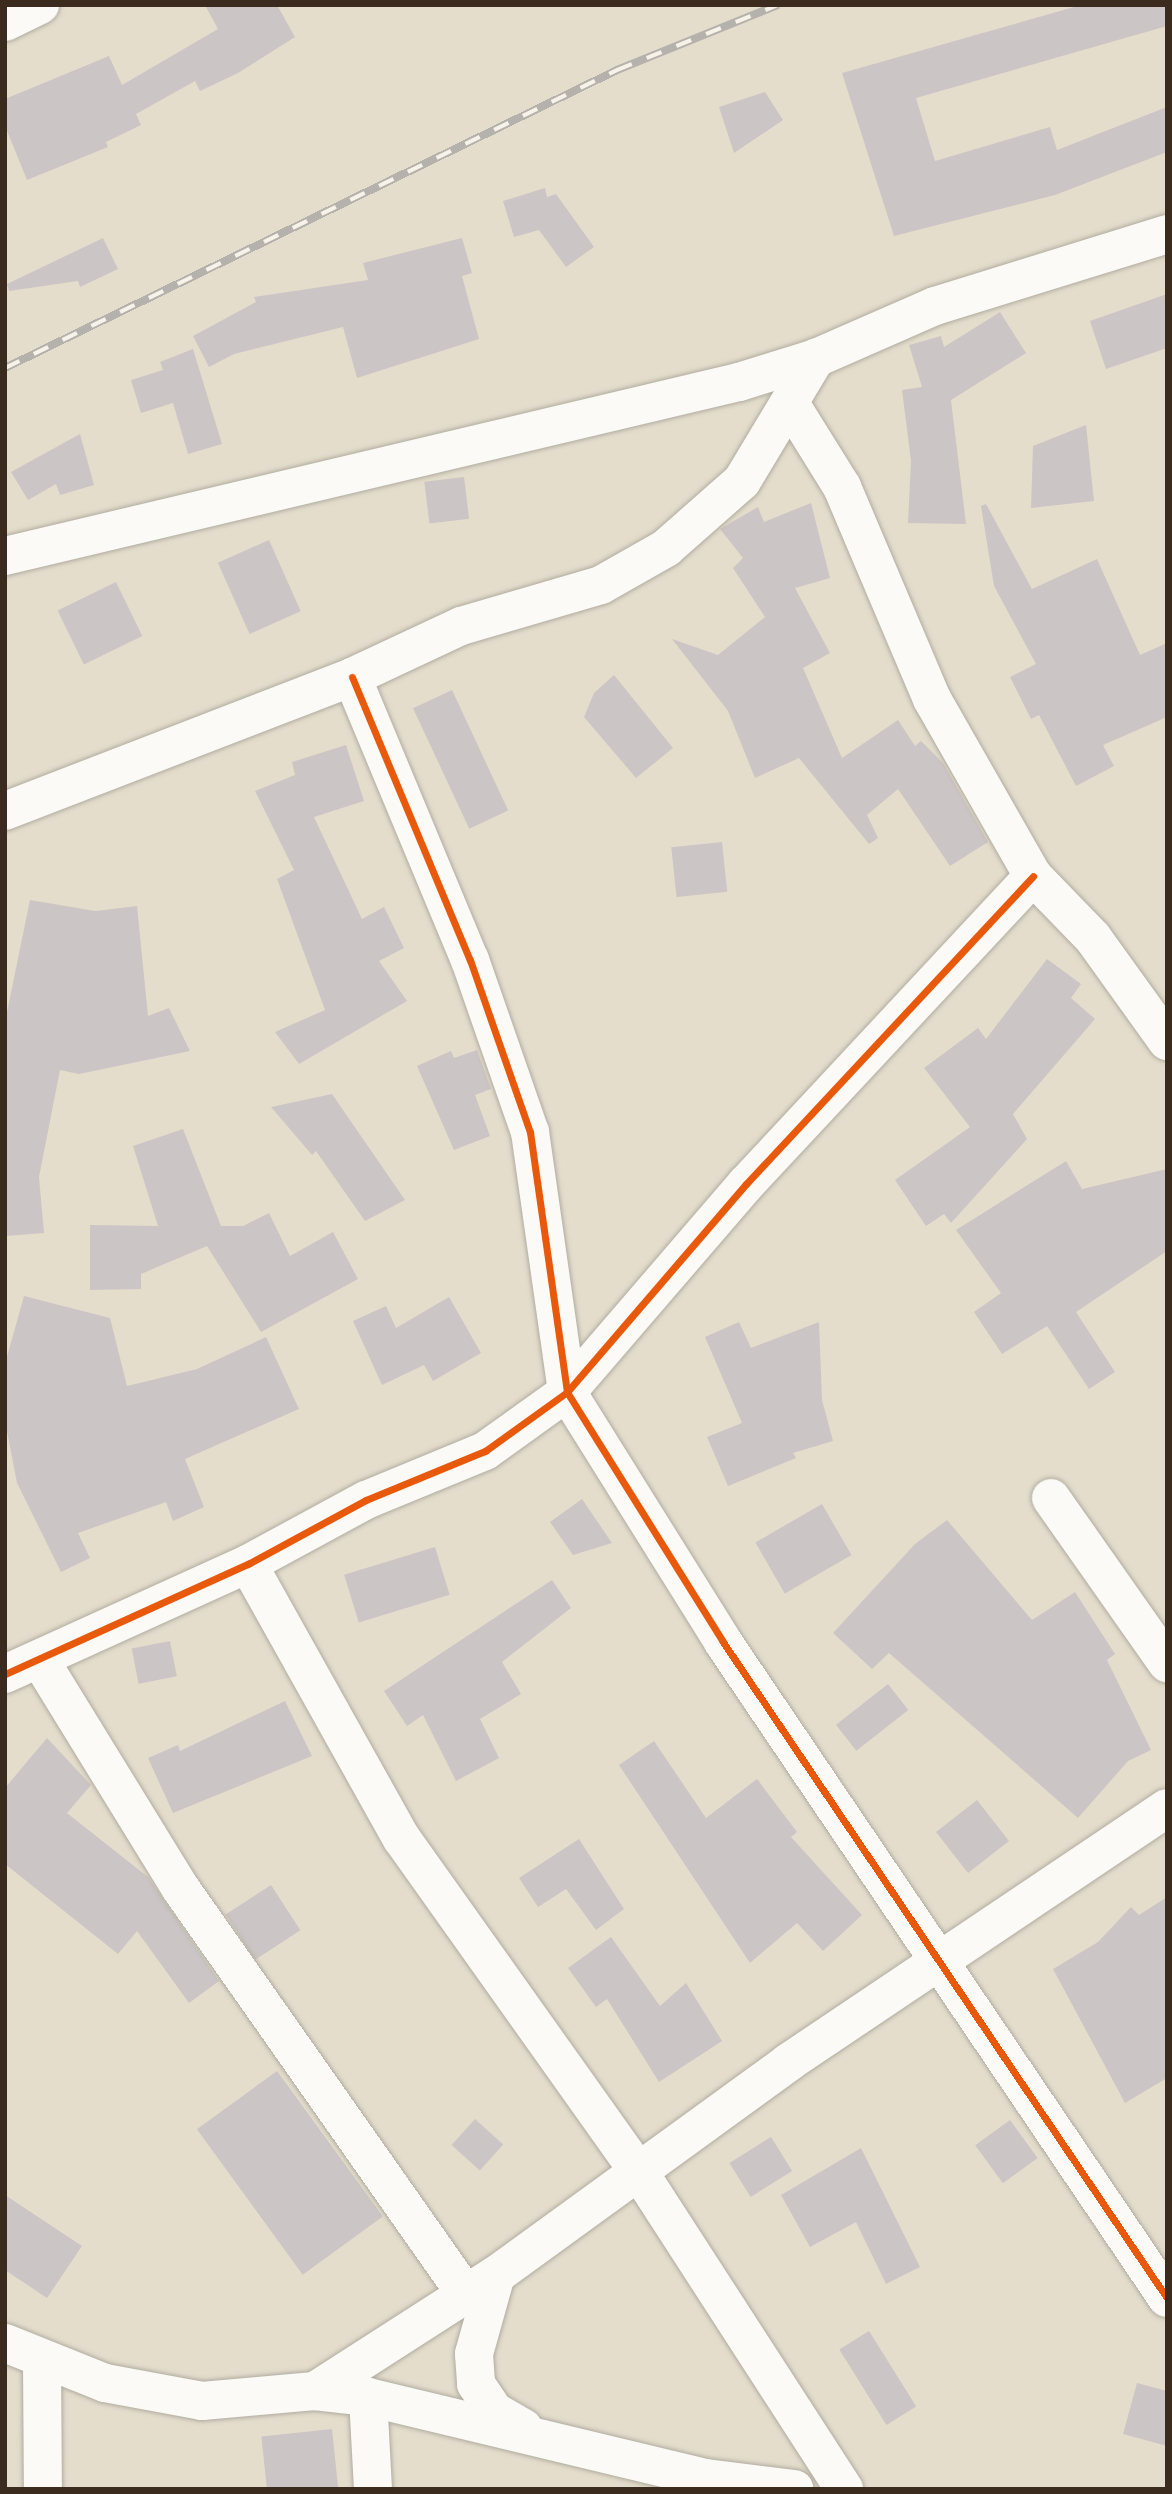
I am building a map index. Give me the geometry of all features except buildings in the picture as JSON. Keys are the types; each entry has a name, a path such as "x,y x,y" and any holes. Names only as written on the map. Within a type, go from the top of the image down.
{"street":[{"path":"5,22 40,5"},
{"path":"5,556 522,436 816,358 935,306 1167,234"},
{"path":"5,811 352,677 461,626 601,585 666,548 742,481 816,358"},
{"path":"790,405 842,487 932,699 1033,877 1093,938 1167,1041"},
{"path":"352,677 470,960 530,1132 568,1392 723,1643 942,1959 1167,2298"},
{"path":"533,2434 494,2411 476,2384 474,2354 481,2285 181,1889 22,1667 247,1564 366,1500 485,1451 568,1392 746,1184 1033,877"},
{"path":"1051,1498 1167,1663"},
{"path":"247,1564 402,1839 640,2175 844,2489"},
{"path":"315,2390 481,2285 640,2175 789,2062 1167,1808"},
{"path":"5,2343 106,2383 202,2401 315,2390 368,2397 533,2434 706,2484 794,2489"},
{"path":"43,2360 43,2489"},
{"path":"368,2397 373,2489"}],"railway":[{"path":"5,368 617,70 778,5"}],"cycle path":[{"path":"352,677 470,960 530,1132 567,1392 723,1642 1167,2298"},
{"path":"5,1674 248,1564 366,1500 485,1451 567,1392 746,1184 1033,876"}]}
